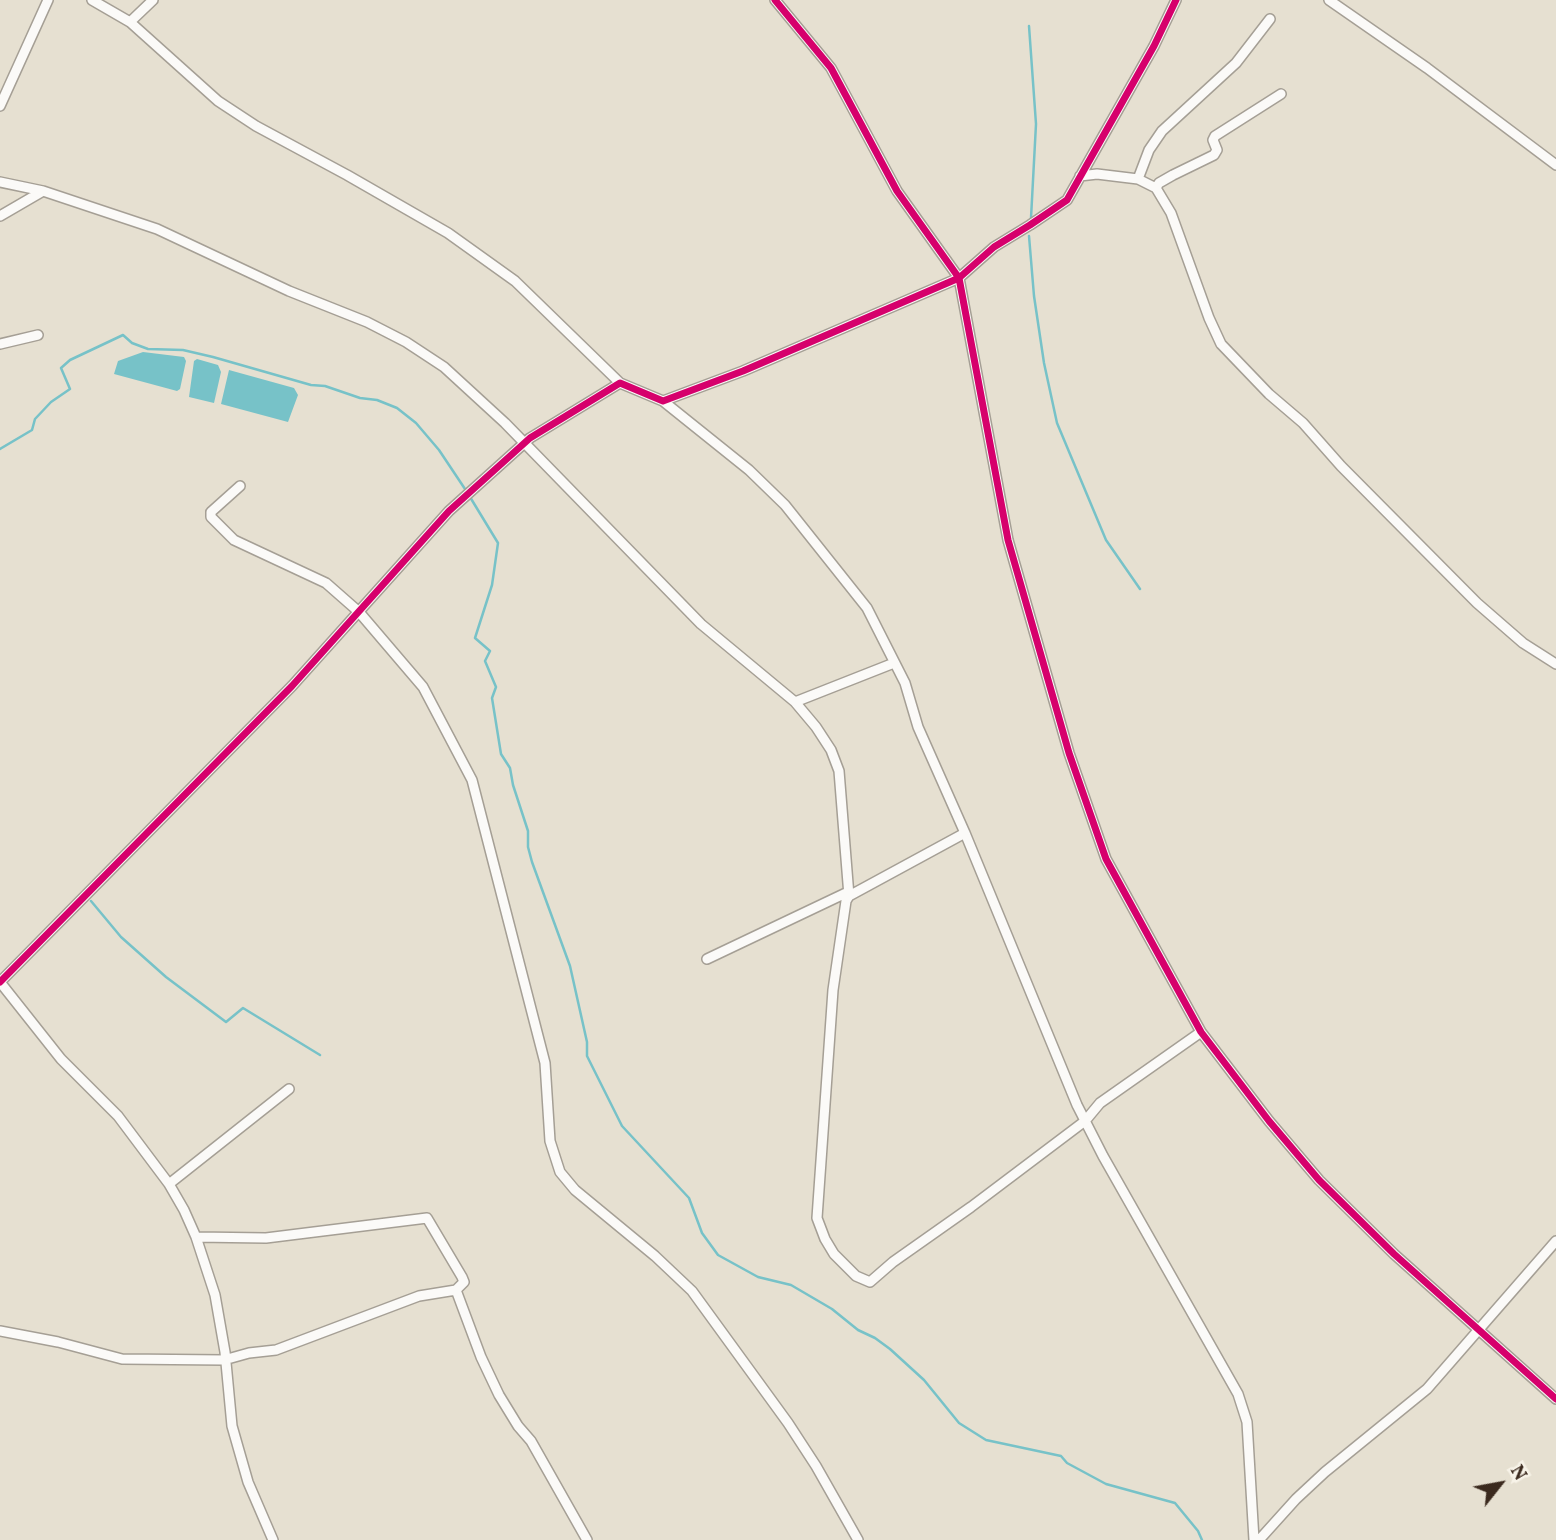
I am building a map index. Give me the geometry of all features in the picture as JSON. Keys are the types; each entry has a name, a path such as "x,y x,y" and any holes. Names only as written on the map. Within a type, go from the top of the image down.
{"street":[{"path":"0,106 48,0"},
{"path":"92,0 130,22 226,107 448,233 514,281 620,383 663,401 749,470 785,505 867,608 905,683 918,727 1085,1121 1238,1394 1247,1422 1256,1540"},
{"path":"130,22 153,0"},
{"path":"775,0 831,68 897,191 959,278 1008,540 1069,753 1106,859 1201,1031 1259,1109 1319,1180 1394,1254 1556,1399"},
{"path":"663,401 743,371 959,278 994,247 1067,200 1154,46 1176,0"},
{"path":"1329,0 1427,68 1556,165"},
{"path":"1138,179 1149,150 1162,131 1237,63 1270,19"},
{"path":"1156,188 1159,183 1173,175 1214,155 1217,150 1214,136 1281,94"},
{"path":"1080,176 1097,174 1138,179 1156,188 1171,213 1221,344 1269,394 1303,424 1476,603 1523,643 1556,664"},
{"path":"0,182 43,191 157,229 231,265 367,321 407,342 444,367 505,423 701,624 795,702 831,750 839,771 848,894 833,990 817,1218 825,1240 834,1254 856,1276 870,1282 892,1262 971,1207 1085,1121 1100,1103 1201,1031"},
{"path":"0,216 43,191"},
{"path":"0,344 37,335"},
{"path":"273,1540 248,1482 232,1426 215,1295 196,1237 169,1184 118,1116 61,1059 0,982 283,695 449,511 524,444 620,383"},
{"path":"240,486 211,512 211,517 234,540 326,583 359,612 423,687 472,780 545,1063 550,1142 560,1172 575,1190 654,1256 692,1292 766,1390 809,1455 858,1540"},
{"path":"795,702 894,663"},
{"path":"707,958 848,894 965,834"},
{"path":"169,1184 289,1089"},
{"path":"0,1331 58,1342 122,1359 225,1360 249,1353 276,1350 419,1296 456,1290 464,1282 427,1218 266,1238 196,1237"},
{"path":"1256,1540 1325,1472 1427,1389 1556,1241"},
{"path":"456,1290 481,1357 499,1395 518,1426 531,1441 587,1540"}],"water":[{"path":"143,352 184,357 186,361 180,389 177,391 114,374 118,361"},
{"path":"197,359 218,365 221,372 214,403 189,397 194,361"},
{"path":"229,370 294,388 298,395 288,422 221,404"}],"waterway":[{"path":"1029,26 1036,124 1031,218"},
{"path":"1029,236 1044,363 1057,423 1106,540 1140,589"},
{"path":"0,449 32,430 35,419 51,402 70,389 61,368 70,360 123,335 132,343 148,349 183,350 213,357 311,385 325,386 360,398 377,400 397,408 416,423 439,450 465,489"},
{"path":"470,497 498,543 492,585 475,638 490,651 485,661 496,687 492,698 501,754 510,768 528,831 532,862 570,966 587,1042 587,1056 622,1126 689,1198 702,1233 718,1255 758,1277 791,1285 832,1309 858,1330 875,1338 924,1380 959,1423 986,1440 1061,1456 1067,1463 1106,1484 1175,1503 1202,1540"},
{"path":"91,901 121,937 166,977 226,1022 243,1008 320,1055"}],"cycle path":[{"path":"775,0 831,68 897,191 959,278 1008,540 1069,753 1106,859 1201,1032 1269,1121 1319,1180 1394,1254 1556,1399"},
{"path":"0,982 292,686 449,511 530,438 620,383 663,401 743,371 959,278 994,247 1067,200 1154,46 1176,0"}]}
